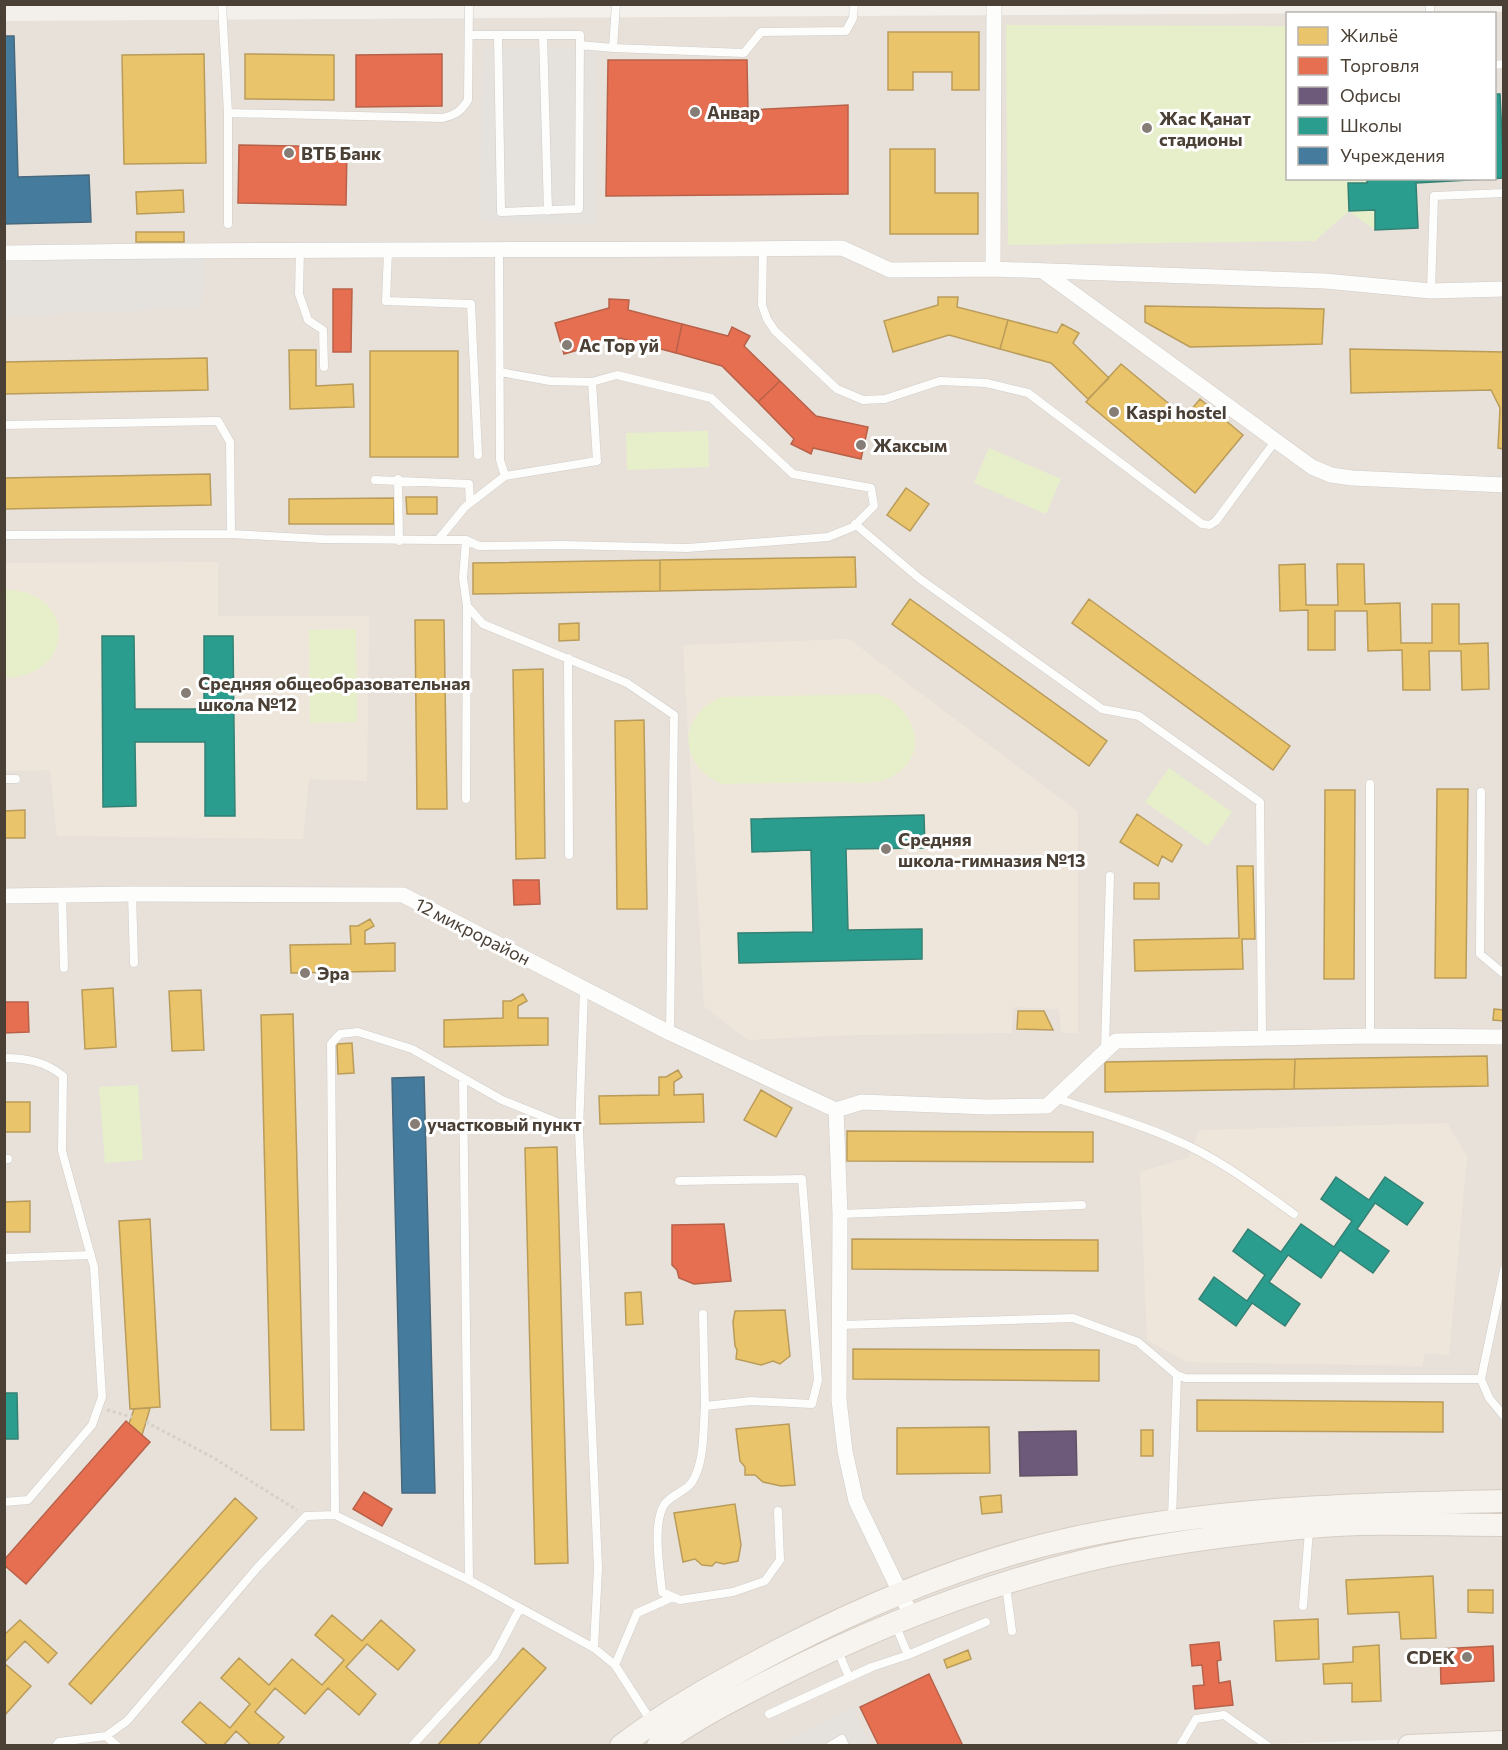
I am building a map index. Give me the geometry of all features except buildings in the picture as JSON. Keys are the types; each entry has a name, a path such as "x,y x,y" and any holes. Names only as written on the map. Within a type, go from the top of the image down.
{"main road":[{"path":"621,1746 651,1722 715,1684 825,1627 903,1593 1021,1551 1074,1538 1172,1533 1310,1516 1503,1501"},
{"path":"1310,1516 1503,1526"},
{"path":"661,1743 744,1694 837,1648 903,1620 1006,1584 1172,1533"},
{"path":"1409,1746 1503,1742"}],"street":[{"path":"993,269 994,4"},
{"path":"4,253 300,248 388,251 842,248 890,270 993,269 1325,280 1431,291 1503,289"},
{"path":"1044,272 1277,439 1312,467 1331,475 1503,485"},
{"name":"12 микрорайон","path":"4,896 62,894 404,895 670,1033 836,1110"},
{"path":"903,1620 903,1593 856,1501 845,1451 839,1400 840,1214 836,1110 862,1102 987,1107 1047,1106 1116,1041 1370,1036 1503,1037"}],"lane":[{"path":"222,4 228,112 228,224"},
{"path":"228,112 442,118 452,116 461,111 468,100 471,35 469,4"},
{"path":"614,48 616,4"},
{"path":"580,45 629,51 744,53 762,32 846,32 853,18 854,4"},
{"path":"471,35 580,35 579,209 501,212 498,36"},
{"path":"543,35 548,211"},
{"path":"1431,291 1434,196 1503,193"},
{"path":"300,248 299,294 308,320 323,330 324,367"},
{"path":"763,249 762,305 775,331 837,389 863,400 885,399 940,381 986,383 1028,393 1202,524 1210,525 1216,521 1277,439"},
{"path":"499,250 500,460 505,476"},
{"path":"388,251 386,301 471,304 478,455"},
{"path":"4,535 231,534 399,541 466,540 479,546 563,544 687,548 828,537 855,524 873,506 871,488 793,474 711,398 617,375 592,382 550,381 500,372"},
{"path":"438,540 470,503 505,476 597,461 592,382"},
{"path":"4,424 218,421 230,442 231,534"},
{"path":"375,480 398,479 469,484 470,503"},
{"path":"398,479 399,541"},
{"path":"855,524 920,579 1102,709 1139,716 1260,802 1262,1039"},
{"path":"466,540 463,578 467,606 466,800"},
{"path":"467,606 483,624 627,683 674,715 670,1033"},
{"path":"568,658 569,855"},
{"path":"4,779 16,779"},
{"path":"1370,784 1370,1036"},
{"path":"1481,792 1480,954 1503,974"},
{"path":"1105,1049 1110,876"},
{"path":"62,894 64,968"},
{"path":"132,894 134,963"},
{"path":"584,988 579,1131 598,1568 594,1647"},
{"path":"335,1515 331,1044 340,1034 358,1032 412,1049 502,1100 579,1131"},
{"path":"4,1058 19,1058 50,1065 63,1077 62,1151 94,1267 102,1397 92,1425 28,1500 4,1502"},
{"path":"464,1078 469,1580"},
{"path":"1055,1098 1182,1143 1226,1166 1294,1214"},
{"path":"679,1181 802,1179 818,1380 812,1404 751,1401 705,1406"},
{"path":"840,1214 1082,1204"},
{"path":"4,1258 91,1255"},
{"path":"1503,1270 1481,1379 1489,1398 1503,1416"},
{"path":"703,1314 705,1406 699,1466 691,1484 673,1495 663,1506 658,1546 662,1592 680,1600 733,1592 765,1581 780,1560 778,1511"},
{"path":"840,1325 1073,1318 1138,1342 1177,1375 1185,1378 1481,1379"},
{"path":"1172,1533 1177,1375"},
{"path":"56,1746 60,1742 106,1736 127,1721 257,1568 306,1516 335,1515 469,1580 594,1647 615,1665 651,1722 661,1743"},
{"path":"1304,1606 1310,1516"},
{"path":"1006,1584 1011,1631"},
{"path":"615,1665 637,1613 674,1597"},
{"path":"412,1746 494,1656 520,1608"},
{"path":"903,1620 908,1655"},
{"path":"769,1714 849,1677 986,1622"},
{"path":"837,1648 849,1677"},
{"path":"1180,1746 1196,1719 1224,1715 1268,1746"},
{"path":"106,1736 117,1746"},
{"path":"830,1746 842,1739 845,1746"}],"path":[{"path":"98,1408 132,1416"},
{"path":"146,1422 212,1457 306,1516"}],"shaded area":[{"path":"1496,12 1503,12 1503,1736 1211,1746 5,1745 4,21 1286,13 1286,180 1496,180"},
{"path":"482,47 596,48 595,223 481,222"},
{"path":"4,259 204,259 201,308 5,316"},
{"name":"Средняя общеобразовательная школа №12","path":"218,562 218,616 369,616 367,781 309,779 303,839 57,836 50,770 5,771 4,563"},
{"name":"Средняя школа-гимназия №13","path":"849,639 1078,812 1078,1033 1061,1033 1059,1009 1013,1007 1012,1033 856,1035 748,1040 704,1006 683,645"},
{"path":"1447,1123 1467,1156 1449,1355 1425,1353 1422,1366 1187,1362 1147,1340 1140,1172 1189,1157 1199,1130"},
{"path":"852,1707 870,1745 774,1746"}],"green space":[{"name":"Жас Қанат стадионы","path":"1006,25 1286,26 1286,180 1468,180 1416,183 1418,228 1375,230 1349,211 1315,241 1008,245"},
{"name":"Жас Қанат стадионы","path":"1496,94 1500,94 1503,178 1496,178"},
{"path":"708,431 709,467 627,470 626,433"},
{"path":"989,448 1061,479 1046,514 974,483"},
{"path":"5,590 28,593 45,603 55,617 59,633 56,649 46,663 29,674 5,678"},
{"path":"356,629 357,722 310,723 309,630"},
{"path":"878,694 891,700 902,710 910,720 914,732 915,745 912,757 904,768 885,780 863,783 722,784 708,776 697,765 691,753 688,741 690,728 696,716 721,697"},
{"path":"1169,768 1232,812 1208,846 1145,802"},
{"path":"138,1085 143,1160 105,1163 99,1087"}],"place":[{"name":"Анвар","path":"695,112"},
{"name":"Жас Қанат стадионы","path":"1147,128"},
{"name":"ВТБ Банк","path":"289,153"},
{"name":"Ас Тор уй","path":"567,345"},
{"name":"Kaspi hostel","path":"1114,412"},
{"name":"Жаксым","path":"861,445"},
{"name":"Средняя общеобразовательная школа №12","path":"186,693"},
{"name":"Средняя школа-гимназия №13","path":"886,849"},
{"name":"Эра","path":"305,973"},
{"name":"участковый пункт","path":"415,1124"},
{"name":"CDEK","path":"1467,1657"}]}
